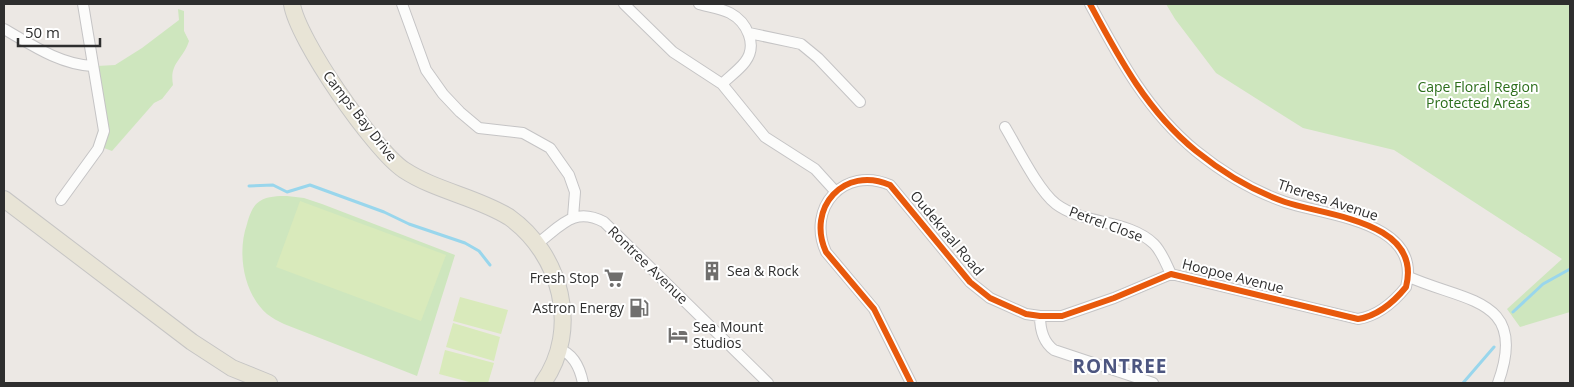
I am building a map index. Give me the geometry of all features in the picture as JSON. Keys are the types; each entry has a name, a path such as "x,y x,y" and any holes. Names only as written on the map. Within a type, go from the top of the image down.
{"main road":[{"name":"Camps Bay Drive","path":"292,4 296,23 328,77 392,161 423,179 499,210 522,226 538,244 554,272 559,290 562,327 558,349 543,383"},
{"path":"4,199 192,342 232,368 269,383"}],"street":[{"path":"62,200 98,149 104,131 83,4"},
{"path":"402,4 426,70 443,94 460,112 479,128 523,133 550,148 569,174 575,192 573,217 538,244"},
{"path":"624,4 673,52 722,84 765,137 815,169 835,191 826,204 820,222 822,244 826,252 874,309 911,383"},
{"path":"700,4 732,14 742,22 749,33 750,52 745,62 722,84"},
{"name":"Theresa Avenue","path":"1090,4 1133,81 1149,103 1180,138 1213,164 1284,201 1358,220 1377,228 1397,245 1404,255 1408,266 1408,277"},
{"path":"4,29 62,60 75,65 92,66"},
{"path":"749,33 801,44 818,58 860,102"},
{"name":"Petrel Close","path":"1005,127 1053,202 1078,217 1126,229 1146,238 1159,250 1171,274"},
{"name":"Oudekraal Road","path":"835,191 863,181 874,180 890,185 970,282 1000,304 1040,316"},
{"name":"Rontree Avenue","path":"573,217 591,217 604,222 768,383"},
{"name":"Hoopoe Avenue","path":"1040,316 1062,316 1087,308 1171,274 1358,319 1370,317 1390,303 1406,287 1408,277"},
{"path":"1408,277 1479,302 1494,313 1503,328 1506,347 1506,358 1498,383"},
{"path":"1040,316 1042,333 1049,346 1054,350 1153,383"},
{"path":"558,349 568,354 577,364 583,383"}],"green space":[{"name":"Cape Floral Region Protected Areas","path":"1166,4 1570,4 1570,312 1520,327 1507,309 1562,259 1394,150 1303,128 1216,73 1175,19"},
{"path":"178,9 184,11 184,31 189,41 175,66 172,78 173,85 162,99 154,103 112,151 104,148 107,138 97,66 115,65 142,48 179,20"},
{"path":"270,197 304,198 322,204 455,255 417,376 284,324 269,315 259,305 247,284 244,272 244,235 250,214 258,203"},
{"path":"300,201 446,255 421,321 276,267"},
{"path":"460,297 508,310 501,334 453,321"},
{"path":"453,323 500,337 494,361 446,347"},
{"path":"445,350 494,363 488,383 473,383 439,374"}],"waterway":[{"path":"249,186 273,185 287,192 310,185 384,212 409,224 465,243 479,251 490,265"},
{"path":"1513,312 1543,284 1570,269"},
{"path":"1463,383 1494,347"}],"cycle path":[{"path":"911,383 874,309 826,252 821,236 821,220 825,206 833,195 844,186 858,181 873,180 890,185 970,282 990,298 1026,314 1062,316 1114,298 1171,274 1358,319 1372,315 1384,308 1406,287 1407,265 1400,248 1386,235 1367,225 1285,202 1261,192 1238,180 1196,151 1163,119 1136,83 1123,64 1090,4"}],"place":[{"name":"Sea & Rock","path":"712,271"},
{"name":"Fresh Stop","path":"614,278"},
{"name":"Astron Energy","path":"639,308"},
{"name":"Sea Mount Studios","path":"678,335"}],"district":[{"name":"RONTREE","path":"1120,366"}]}
